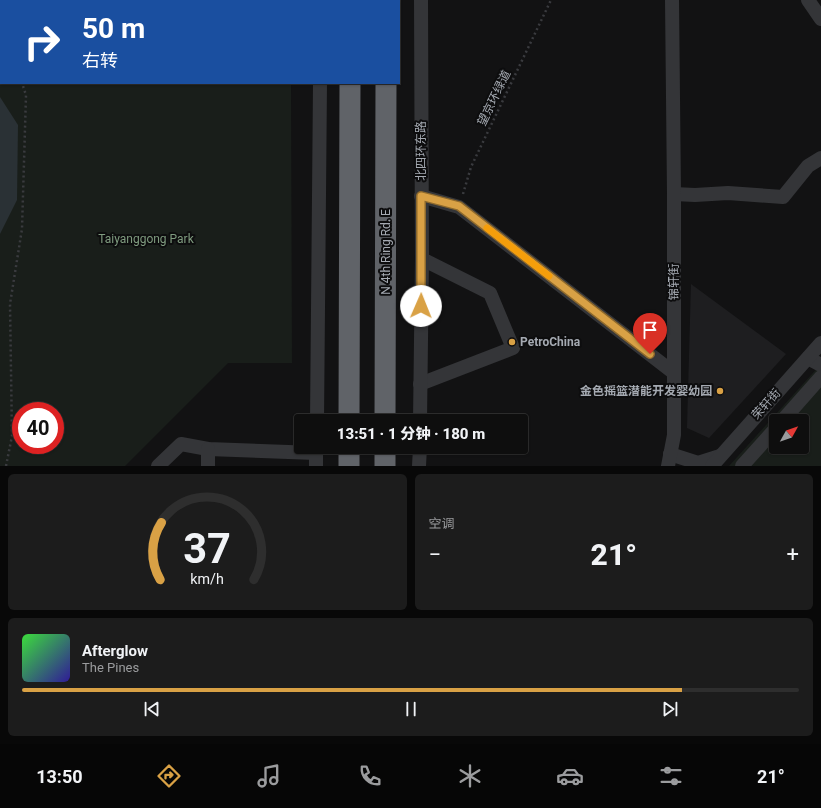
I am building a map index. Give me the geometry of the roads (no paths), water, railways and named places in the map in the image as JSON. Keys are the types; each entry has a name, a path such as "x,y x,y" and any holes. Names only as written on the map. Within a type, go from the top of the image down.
{"highway":[{"path":"349,414 350,84"},
{"name":"N 4th Ring Rd. E","path":"385,414 386,84"},
{"path":"349,454 349,466"},
{"path":"385,454 385,466"}],"street":[{"name":"北四环东路","path":"420,0 422,260 420,414"},
{"name":"锦轩街","path":"669,460 674,434 672,0"},
{"path":"808,0 821,19"},
{"path":"317,414 320,84"},
{"path":"674,194 695,195 728,193 783,197 808,166 821,158"},
{"path":"421,196 459,206 674,373"},
{"path":"420,384 513,348 490,293 422,260"},
{"name":"荣轩街","path":"716,461 821,343"},
{"path":"808,358 821,365"},
{"path":"788,414 821,377"},
{"path":"742,466 769,436"},
{"path":"158,466 181,444 208,449 316,455"},
{"path":"208,449 208,466"},
{"path":"420,454 420,466"},
{"path":"669,460 698,463 716,461"}],"place":[{"name":"PetroChina","path":"512,342"},
{"name":"金色摇篮潜能开发婴幼园","path":"720,391"}],"park label":[{"name":"Taiyanggong Park","path":"146,239"}]}
